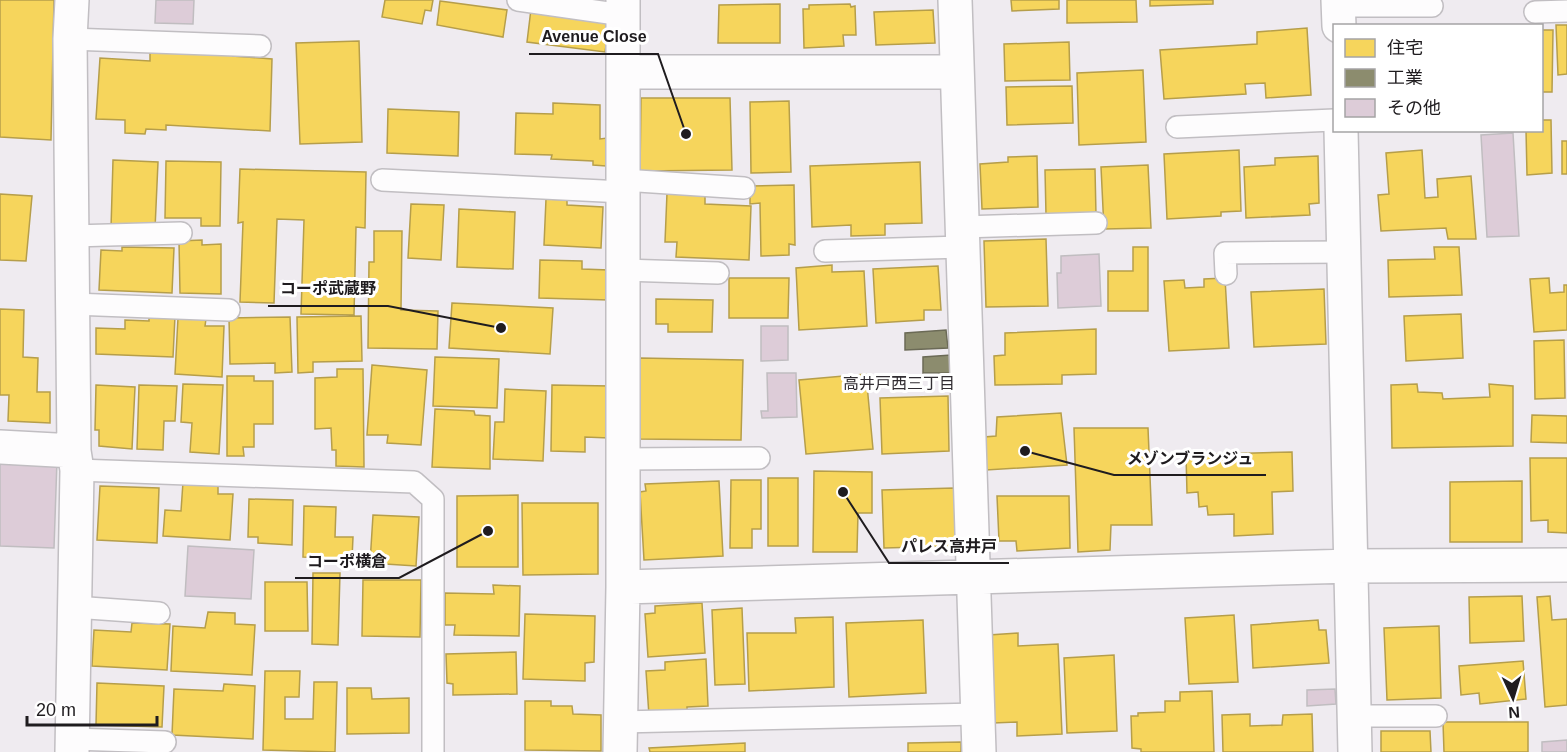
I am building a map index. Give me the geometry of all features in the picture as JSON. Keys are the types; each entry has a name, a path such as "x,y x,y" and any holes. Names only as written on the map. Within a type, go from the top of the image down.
{"street":[{"path":"72,0 70,39 75,460 72,746"},
{"path":"955,0 979,752"},
{"path":"620,737 623,587 623,7"},
{"path":"623,72 957,72"},
{"path":"1341,132 1355,752"},
{"path":"0,447 75,460"},
{"path":"623,587 1352,566 1567,565"}],"lane":[{"path":"519,0 623,7"},
{"path":"1338,10 1432,6"},
{"path":"1535,12 1567,11"},
{"path":"70,39 260,46"},
{"path":"1177,127 1333,120"},
{"path":"382,180 744,188"},
{"path":"825,251 1096,223"},
{"path":"72,236 181,233"},
{"path":"1226,274 1225,253 1344,252"},
{"path":"623,270 718,273"},
{"path":"73,304 229,310"},
{"path":"623,459 759,458"},
{"path":"75,460 414,482 433,499 433,752"},
{"path":"74,607 159,613"},
{"path":"620,737 978,714"},
{"path":"1354,716 1436,716"},
{"path":"72,746 165,742"}],"building: 住宅":[{"path":"0,0 54,0 51,140 0,137"},
{"path":"385,0 433,0 431,11 425,10 422,24 382,17"},
{"path":"1011,0 1059,0 1059,9 1012,11"},
{"path":"1067,0 1136,0 1137,22 1067,23"},
{"path":"1150,0 1213,0 1213,4 1150,6"},
{"path":"440,1 507,10 503,37 437,25"},
{"path":"780,4 780,43 718,43 719,5"},
{"path":"850,4 851,7 855,6 856,35 843,35 844,46 804,48 803,9 809,9 809,5"},
{"path":"531,9 610,20 605,52 527,42"},
{"path":"933,10 935,43 876,45 874,12"},
{"path":"1556,25 1567,25 1567,74 1558,75"},
{"path":"1307,28 1311,95 1266,98 1265,83 1245,84 1246,94 1164,99 1160,50 1257,44 1257,32"},
{"path":"1543,30 1553,30 1552,92 1543,92"},
{"path":"359,41 362,142 300,144 296,43"},
{"path":"1069,42 1070,80 1005,81 1004,44"},
{"path":"150,48 234,52 233,56 272,59 270,131 166,125 166,130 146,129 145,134 125,133 125,120 96,119 100,58 150,61"},
{"path":"1143,70 1146,142 1079,145 1077,73"},
{"path":"1072,86 1073,123 1007,125 1006,87"},
{"path":"641,98 730,98 732,170 640,171"},
{"path":"789,101 791,172 751,173 750,102"},
{"path":"553,103 600,105 600,139 607,138 606,166 593,165 593,161 551,159 552,155 515,154 516,113 553,114"},
{"path":"388,109 459,112 458,156 387,153"},
{"path":"1543,120 1551,120 1552,173 1527,175 1526,132 1543,132"},
{"path":"1562,141 1567,141 1567,174 1562,174"},
{"path":"1239,150 1241,211 1221,212 1221,216 1167,219 1164,154"},
{"path":"1422,150 1425,198 1438,197 1437,179 1471,176 1476,239 1448,239 1446,228 1381,231 1378,195 1389,194 1386,153"},
{"path":"1037,156 1038,207 982,209 980,164 1008,162 1008,157"},
{"path":"1318,156 1319,203 1309,204 1310,215 1246,218 1244,167 1275,165 1275,158"},
{"path":"113,160 158,162 155,229 111,228"},
{"path":"166,161 221,162 220,226 201,226 201,218 165,218"},
{"path":"920,162 922,223 885,224 885,235 851,236 851,225 812,227 810,166"},
{"path":"1148,165 1151,228 1104,229 1101,167"},
{"path":"240,169 366,172 365,228 356,227 354,315 301,314 304,220 277,219 274,303 240,302 243,222 238,223"},
{"path":"1095,169 1096,215 1046,215 1045,170"},
{"path":"794,185 795,245 789,244 789,255 761,256 760,203 750,204 750,186"},
{"path":"667,193 705,194 705,204 751,206 749,260 676,257 677,242 665,242"},
{"path":"0,194 32,196 26,261 0,260"},
{"path":"546,199 567,200 567,205 603,207 601,248 544,245"},
{"path":"411,204 444,205 441,260 408,258"},
{"path":"459,209 515,212 513,269 457,267"},
{"path":"374,231 402,231 401,310 438,311 437,349 368,348 369,262 374,262"},
{"path":"1046,239 1048,306 986,307 984,241"},
{"path":"202,240 202,245 221,244 221,294 180,293 179,241"},
{"path":"122,247 174,248 172,293 99,290 101,250 122,251"},
{"path":"1133,247 1148,247 1148,311 1108,311 1108,271 1133,271"},
{"path":"1434,247 1459,247 1462,295 1389,297 1388,260 1435,259"},
{"path":"540,260 582,261 582,269 609,270 609,300 539,298"},
{"path":"832,265 832,272 864,271 867,326 799,330 796,268"},
{"path":"938,266 941,310 924,310 924,320 876,323 873,269"},
{"path":"729,278 789,278 788,318 729,318"},
{"path":"1225,278 1229,348 1169,351 1164,281 1184,280 1185,288 1204,287 1204,279"},
{"path":"1549,278 1550,293 1564,292 1564,285 1567,285 1567,330 1534,332 1530,279"},
{"path":"1324,289 1326,344 1254,347 1251,292"},
{"path":"656,299 713,300 712,332 668,332 668,324 656,324"},
{"path":"452,303 553,308 550,354 449,348"},
{"path":"0,309 24,310 23,357 38,358 37,392 50,392 50,423 8,421 9,395 0,395"},
{"path":"1461,314 1463,358 1406,361 1404,316"},
{"path":"149,315 175,316 173,357 96,354 96,328 125,329 125,320 149,321"},
{"path":"361,316 362,361 313,362 313,372 298,373 297,317"},
{"path":"290,317 292,372 275,373 275,363 230,364 229,318"},
{"path":"178,318 206,319 205,326 224,326 222,377 175,374"},
{"path":"1096,329 1096,374 1062,375 1062,384 995,385 994,356 1005,355 1005,333"},
{"path":"1564,340 1565,398 1535,399 1534,341"},
{"path":"435,357 499,359 497,408 433,406"},
{"path":"640,358 743,360 741,440 639,439"},
{"path":"372,365 427,370 421,445 387,443 388,435 367,435"},
{"path":"337,369 363,369 364,467 336,466 336,450 332,450 331,428 315,429 315,378 337,377"},
{"path":"866,374 873,449 806,454 799,380"},
{"path":"227,376 254,376 254,381 273,381 273,424 254,424 254,447 243,447 244,456 227,456"},
{"path":"183,384 223,385 219,454 190,452 192,423 181,422"},
{"path":"1417,384 1418,392 1442,393 1443,399 1490,397 1489,384 1513,386 1513,446 1392,448 1391,385"},
{"path":"96,385 135,387 132,449 99,446 99,430 95,430"},
{"path":"139,385 177,386 175,421 164,421 163,450 137,449"},
{"path":"552,385 610,386 609,438 585,437 585,452 551,451"},
{"path":"505,389 546,391 543,461 493,459 495,422 504,422"},
{"path":"948,396 949,451 882,454 880,398"},
{"path":"435,409 474,411 475,415 490,416 490,469 432,467"},
{"path":"1061,413 1067,465 986,470 984,437 996,436 997,417"},
{"path":"1532,415 1567,416 1567,443 1531,442"},
{"path":"1074,428 1148,428 1152,525 1111,525 1110,550 1078,552"},
{"path":"1292,452 1293,491 1272,492 1273,534 1234,536 1234,514 1208,515 1207,506 1199,507 1198,492 1187,493 1186,455"},
{"path":"1530,458 1567,458 1567,533 1548,532 1548,520 1531,521"},
{"path":"814,471 872,472 872,513 858,513 857,552 813,552"},
{"path":"768,478 798,478 798,546 768,546"},
{"path":"731,480 761,480 761,529 752,529 752,548 730,548"},
{"path":"719,481 723,556 644,560 640,492 646,491 645,484"},
{"path":"1522,481 1522,542 1450,542 1450,482"},
{"path":"183,482 218,484 218,494 233,494 230,540 163,536 165,510 181,511"},
{"path":"100,486 159,488 157,543 97,540"},
{"path":"954,488 956,546 884,548 882,490"},
{"path":"518,495 518,567 457,567 457,496"},
{"path":"997,496 1069,496 1070,548 1017,551 1016,541 999,541"},
{"path":"249,499 293,500 292,545 258,543 258,537 248,537"},
{"path":"522,503 598,503 598,574 523,575"},
{"path":"304,506 336,507 335,537 353,537 352,559 303,557"},
{"path":"373,515 419,517 416,566 370,563"},
{"path":"313,573 340,573 338,645 312,644"},
{"path":"363,580 421,580 420,637 362,636"},
{"path":"265,582 307,582 308,631 265,631"},
{"path":"493,585 520,586 519,636 454,635 455,625 445,625 445,593 494,594"},
{"path":"1522,596 1524,641 1470,643 1469,597"},
{"path":"1550,596 1552,620 1567,619 1567,705 1545,707 1537,597"},
{"path":"702,603 705,653 648,657 645,614 655,613 655,606"},
{"path":"742,608 745,684 715,685 712,610"},
{"path":"208,612 235,613 235,624 255,625 252,675 171,671 173,626 205,628"},
{"path":"525,614 595,616 594,662 585,663 585,681 523,679"},
{"path":"1234,615 1238,682 1189,684 1185,618"},
{"path":"833,617 834,687 749,691 747,633 796,633 795,618"},
{"path":"923,620 926,693 849,697 846,623"},
{"path":"1318,620 1319,630 1326,630 1329,663 1253,668 1251,625"},
{"path":"132,623 170,624 167,670 92,666 94,630 131,632"},
{"path":"1439,626 1441,698 1387,700 1384,628"},
{"path":"1018,633 1018,646 1058,644 1062,734 1017,736 1017,722 993,723 989,635"},
{"path":"516,652 517,694 453,695 453,684 447,683 446,654"},
{"path":"1114,655 1117,731 1067,733 1064,658"},
{"path":"706,659 708,706 687,707 687,714 649,716 646,671 665,670 665,662"},
{"path":"1523,661 1526,699 1480,704 1479,693 1461,695 1459,666"},
{"path":"265,671 300,671 299,697 285,697 285,719 313,719 314,682 337,682 335,752 263,750"},
{"path":"97,683 164,686 162,727 96,725"},
{"path":"224,684 255,686 253,739 172,735 174,689 223,691"},
{"path":"347,688 371,688 372,699 409,698 409,733 347,734"},
{"path":"1212,691 1214,752 1141,752 1141,749 1132,748 1131,716 1138,716 1138,713 1165,712 1165,701 1180,701 1180,692"},
{"path":"525,701 551,701 551,706 572,706 573,714 601,715 601,751 525,750"},
{"path":"1250,714 1250,726 1282,725 1283,715 1312,714 1313,752 1223,752 1222,715"},
{"path":"1443,722 1528,722 1528,752 1444,752"},
{"path":"1381,731 1430,731 1431,752 1381,752"},
{"path":"961,742 961,752 908,752 908,743"},
{"path":"745,743 745,752 650,752 649,748"}],"building: 工業":[{"path":"946,330 948,348 905,350 905,333"},
{"path":"951,355 952,373 923,373 923,357"}],"building: その他":[{"path":"156,0 194,0 193,24 155,23"},
{"path":"1513,133 1519,236 1487,237 1481,135"},
{"path":"1099,254 1101,306 1058,308 1057,273 1061,273 1061,256"},
{"path":"761,326 788,326 788,360 761,361"},
{"path":"767,373 796,373 797,417 762,418 761,411 768,411"},
{"path":"0,458 57,460 54,548 0,546"},
{"path":"188,546 254,550 251,599 185,596"},
{"path":"1335,689 1336,704 1307,706 1307,690"},
{"path":"1567,740 1567,752 1542,752 1542,742"}],"place":[{"name":"Avenue Close","path":"686,134"},
{"name":"コーポ武蔵野","path":"501,328"},
{"name":"メゾンブランジュ","path":"1025,451"},
{"name":"パレス高井戸","path":"843,492"},
{"name":"コーポ横倉","path":"488,531"}],"district":[{"name":"高井戸西三丁目","path":"899,383"}]}
